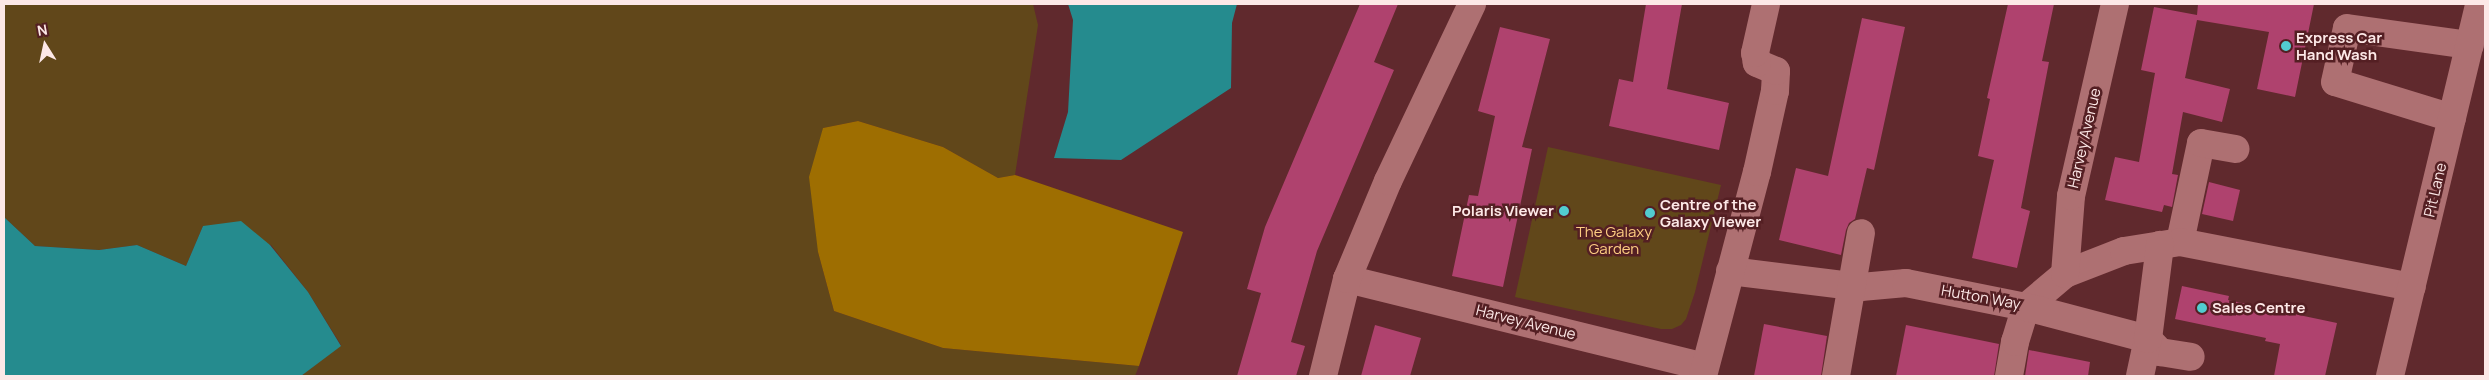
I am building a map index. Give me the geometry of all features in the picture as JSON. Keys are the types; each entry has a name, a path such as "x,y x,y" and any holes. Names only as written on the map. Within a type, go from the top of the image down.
{"street":[{"path":"1323,376 1347,279 1388,181 1472,4"},
{"path":"1704,372 1775,92 1776,71 1757,63 1756,53 1766,4"},
{"name":"Harvey Avenue","path":"2065,274 2071,196 2115,4"},
{"name":"Pit Lane","path":"2390,376 2480,4"},
{"path":"2452,118 2335,82 2347,28 2470,45"},
{"path":"2140,376 2170,244 2201,143 2235,150"},
{"path":"1836,376 1861,233"},
{"name":"Hutton Way","path":"1730,271 1861,287 1906,283 2026,307 2065,274 2124,250 2170,244 2412,287"},
{"name":"Harvey Avenue","path":"1347,279 1704,372"},
{"path":"2009,376 2015,342 2026,307 2148,339 2160,352 2190,357"}],"green space":[{"path":"4,4 1033,4 1038,25 1015,175 998,178 943,147 858,121 823,128 818,252 834,311 943,348 1139,366 1135,376 301,376 341,345 308,292 271,245 203,226 186,266 137,245 99,250 35,246 4,217"},
{"name":"The Galaxy Garden","path":"1548,147 1721,185 1695,292 1686,319 1681,325 1672,329 1661,329 1515,297"}],"shaded area":[{"path":"858,121 943,147 998,178 1015,175 1183,232 1139,366 943,348 834,311 818,252 809,177 823,128"}],"water":[{"path":"1068,4 1237,4 1232,23 1231,88 1121,160 1054,158 1068,112 1073,20"},
{"path":"4,217 35,246 99,250 137,245 186,266 203,226 241,221 270,245 308,292 341,346 301,376 4,376"}],"building":[{"path":"1360,4 1398,4 1374,62 1394,70 1317,251 1291,342 1305,346 1296,376 1237,376 1261,293 1247,289 1265,227"},
{"path":"1646,4 1682,4 1667,89 1729,103 1719,150 1609,126 1619,79 1633,82"},
{"path":"2008,4 2054,4 2042,61 2049,62 2021,208 2030,211 2017,268 1972,258 1994,160 1978,156 1990,99 1987,98"},
{"path":"2198,4 2314,4 2295,97 2257,89 2269,32 2197,20 2185,78 2230,89 2222,122 2183,112 2172,174 2178,175 2172,207 2164,205 2162,212 2105,200 2115,157 2139,162 2155,73 2141,70 2154,7 2197,15"},
{"path":"1862,18 1905,27 1874,170 1867,168 1855,219 1849,223 1846,230 1841,255 1779,240 1796,168 1828,176"},
{"path":"1500,27 1550,39 1522,147 1532,149 1503,287 1452,276 1469,195 1478,196 1495,116 1478,111"},
{"path":"2209,182 2240,190 2233,221 2202,214"},
{"path":"2182,286 2229,296 2228,300 2337,323 2325,376 2274,376 2280,344 2265,341 2266,338 2175,319"},
{"path":"1764,324 1827,336 1821,376 1754,376"},
{"path":"1375,325 1421,338 1410,376 1361,376"},
{"path":"1906,325 1999,344 1994,376 1896,376"},
{"path":"2029,350 2090,362 2088,376 2025,376"}],"place":[{"name":"Express Car Hand Wash","path":"2286,46"},
{"name":"Polaris Viewer","path":"1564,211"},
{"name":"Centre of the Galaxy Viewer","path":"1650,213"},
{"name":"Sales Centre","path":"2202,308"}]}
